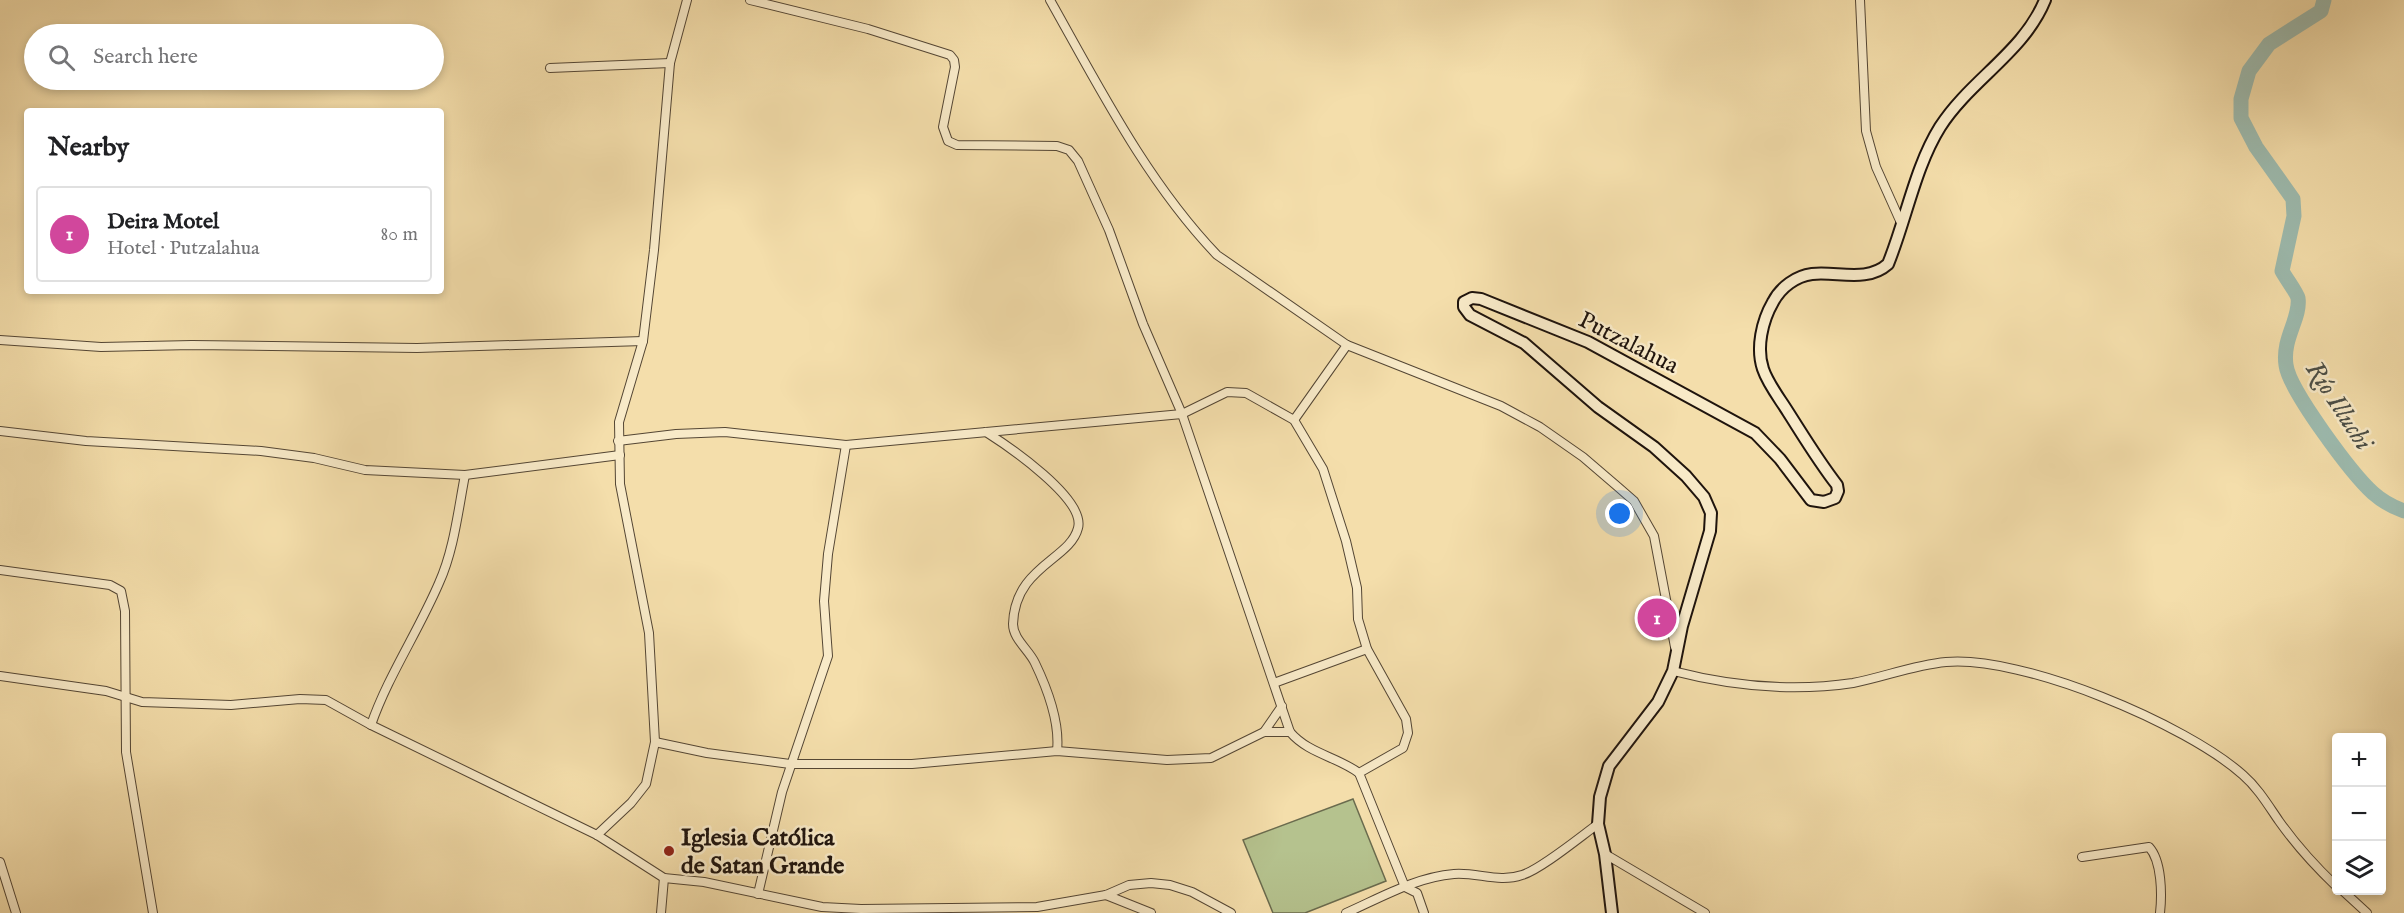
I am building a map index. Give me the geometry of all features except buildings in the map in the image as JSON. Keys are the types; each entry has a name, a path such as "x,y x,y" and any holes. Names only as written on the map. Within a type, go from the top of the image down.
{"street":[{"path":"597,835 631,803 646,784 655,742 649,633 620,484 618,441 623,402 643,341 654,250 670,63 687,0"},
{"path":"750,0 868,29 950,55 955,67 943,127 948,141 957,145 1041,145 1069,150 1078,161 1109,230 1143,324 1182,414 1290,732 1301,744 1312,751 1342,761 1359,773 1405,887 1417,893 1424,913"},
{"path":"1050,0 1145,163 1199,237 1217,255 1347,345 1501,406 1540,427 1583,457 1634,501 1650,526 1658,548 1676,652"},
{"path":"1860,0 1866,131 1876,167 1902,227"},
{"name":"Putzalahua","path":"1612,913 1605,854 1598,824 1599,806 1608,766 1658,702 1673,671 1676,652 1710,531 1711,513 1704,497 1686,476 1654,447 1598,407 1524,343 1470,315 1464,307 1464,302 1472,298 1481,299 1588,342 1745,428 1768,445 1811,500 1824,502 1835,498 1838,491 1837,485 1763,369 1760,351 1764,321 1774,299 1798,277 1812,274 1864,274 1888,264 1926,158 1940,127 1975,85 2034,23 2045,0"},
{"path":"549,68 670,63"},
{"path":"0,340 101,347 203,345 417,348 643,341"},
{"path":"1294,420 1347,345"},
{"path":"618,441 676,434 725,432 846,446 1182,414 1227,392 1246,393 1294,420 1327,479 1353,569 1357,588 1358,619 1367,649 1406,718 1408,733 1403,748 1359,773"},
{"path":"0,431 86,441 261,451 314,458 365,470 465,476 620,455"},
{"path":"985,432 1046,476 1064,495 1078,517 1079,528 1073,538 1026,583 1013,624 1015,633 1036,663 1056,726 1057,751"},
{"path":"758,894 790,764 828,656 824,602 828,554 846,446"},
{"path":"370,725 386,685 439,583 452,543 465,476"},
{"path":"0,570 110,585 121,591 125,611 126,752 153,913"},
{"path":"1274,683 1367,649"},
{"path":"1673,671 1745,685 1808,688 1855,682 1920,666 1967,662 2001,667 2082,690 2124,704 2156,720 2244,775 2309,860 2332,881"},
{"path":"0,676 106,691 125,699 173,704 231,705 326,700 370,725 597,835 664,878 704,882 822,907 986,911 1038,907 1106,895 1129,885 1170,885 1192,892 1231,913"},
{"path":"1264,732 1282,706"},
{"path":"655,742 707,753 790,764 912,764 1057,751 1191,760 1211,758 1264,732 1290,732"},
{"path":"1346,913 1424,879 1458,874 1489,878 1525,875 1598,824"},
{"path":"2082,857 2149,846 2154,854 2159,877 2160,913"},
{"path":"1605,854 1705,913"},
{"path":"0,862 16,913"},
{"path":"661,913 664,878"},
{"path":"1106,895 1151,913"},
{"path":"2347,895 2367,913"}],"green space":[{"path":"1353,799 1386,881 1305,913 1273,913 1243,840"}],"waterway":[{"name":"Río Illuchi","path":"2324,0 2321,11 2269,44 2249,71 2241,99 2241,118 2256,147 2293,199 2294,216 2282,271 2298,298 2297,313 2285,355 2290,377 2309,411 2363,483 2380,499 2404,511"}],"place":[{"name":"Deira Motel","path":"1657,618"},
{"name":"Iglesia Católica de Satan Grande","path":"669,851"}]}
